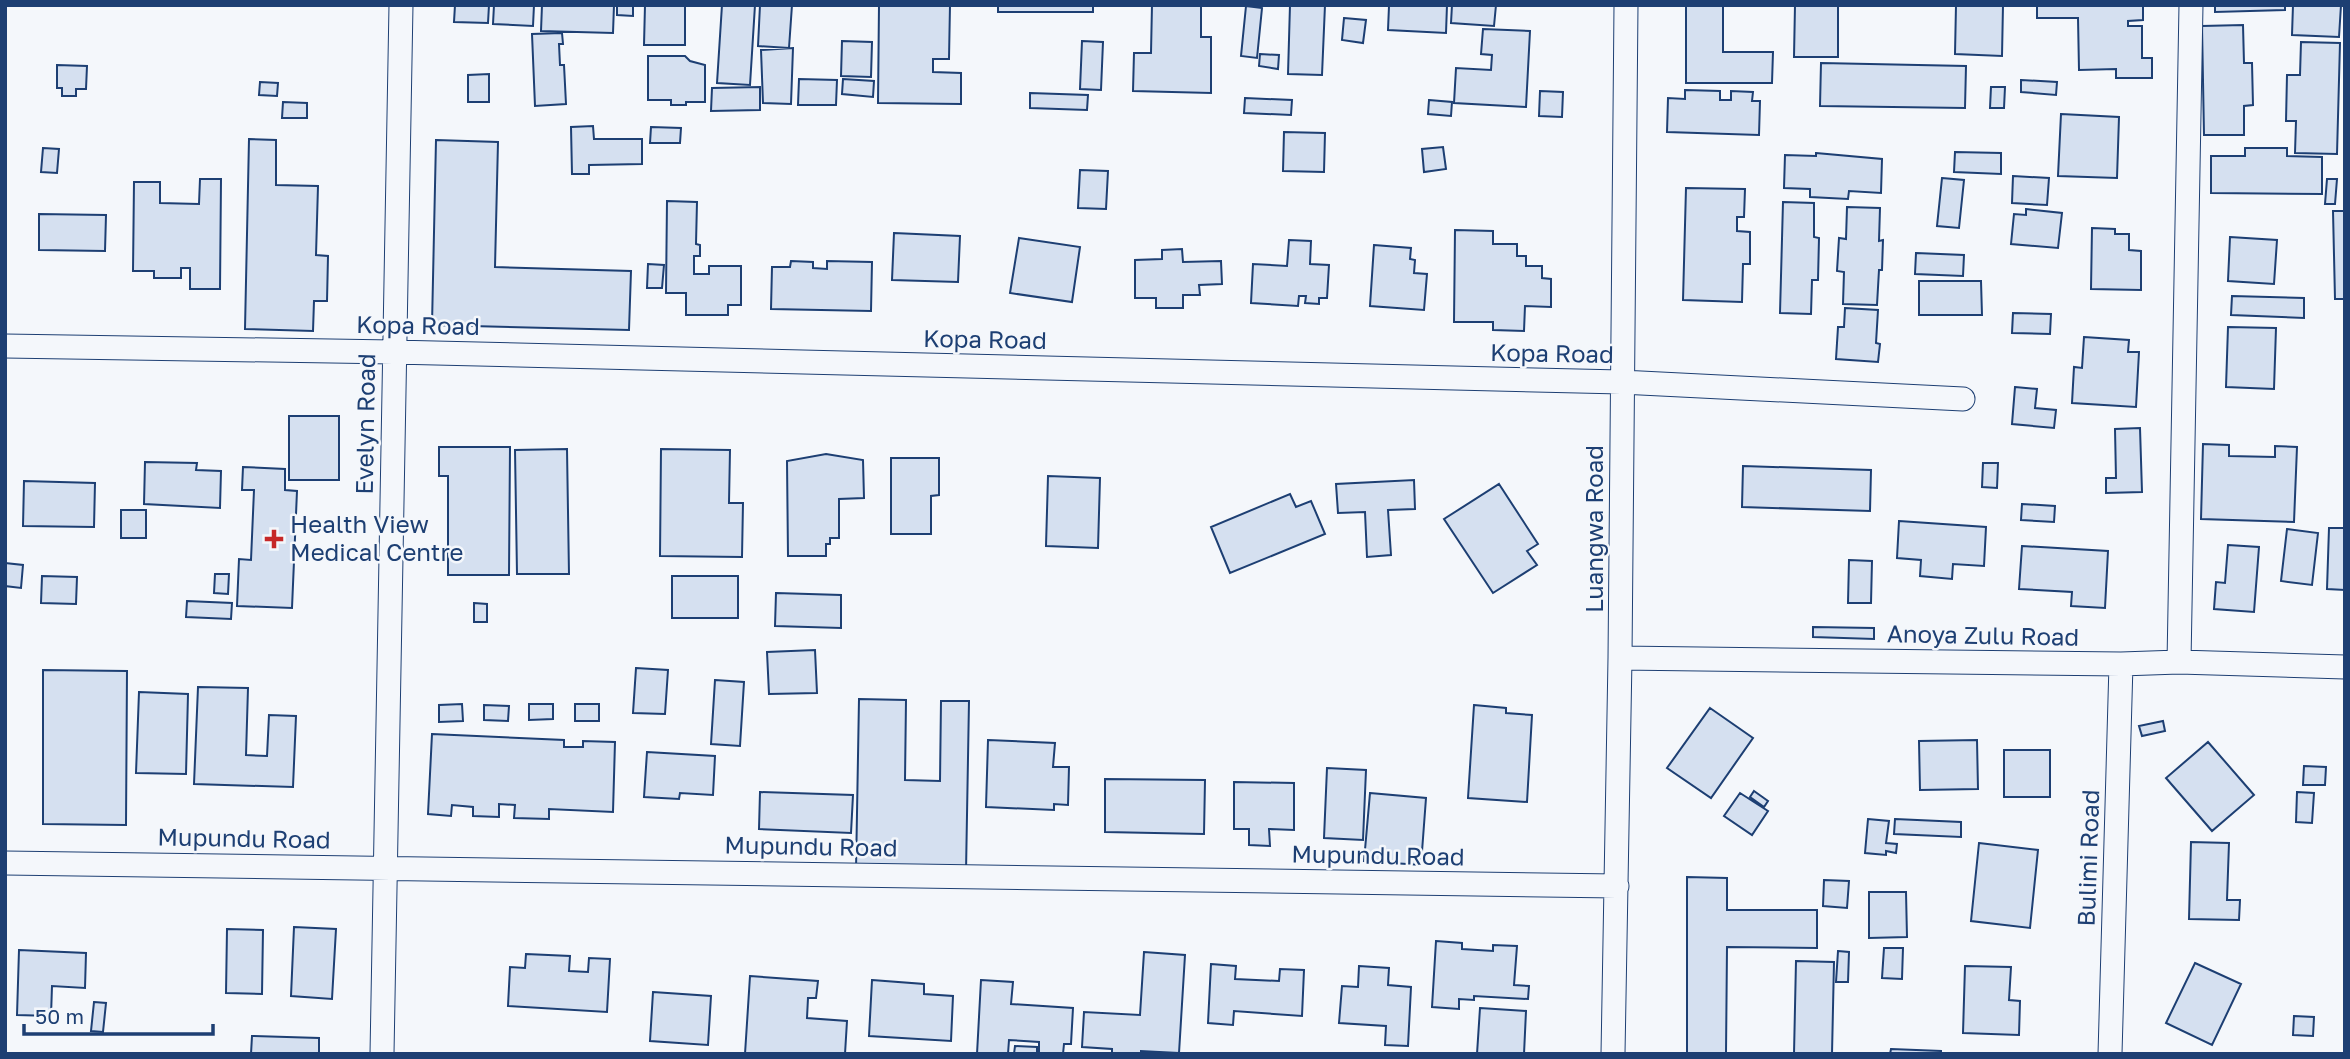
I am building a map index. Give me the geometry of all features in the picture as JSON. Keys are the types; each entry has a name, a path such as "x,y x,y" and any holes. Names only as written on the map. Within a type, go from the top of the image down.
{"street":[{"name":"Evelyn Road","path":"382,1054 401,5"},
{"name":"Luangwa Road","path":"1613,1054 1626,5"},
{"path":"2179,662 2191,5"},
{"name":"Kopa Road","path":"5,346 393,352 1621,382 1963,399"},
{"name":"Anoya Zulu Road","path":"1620,658 2122,664 2179,662 2345,667"},
{"name":"Bulimi Road","path":"2110,1054 2122,664"},
{"name":"Mupundu Road","path":"5,863 1617,886"}],"building":[{"path":"455,5 489,5 488,23 454,22"},
{"path":"494,5 534,5 533,26 493,24"},
{"path":"542,5 614,5 613,33 541,31"},
{"path":"617,5 633,5 633,16 617,15"},
{"path":"645,5 685,5 685,45 644,45"},
{"path":"722,5 755,5 750,85 717,83"},
{"path":"760,5 792,5 789,48 758,46"},
{"path":"879,5 950,5 949,59 933,59 933,72 961,73 961,104 878,103"},
{"path":"998,5 1093,5 1093,12 998,12"},
{"path":"1152,5 1201,5 1201,37 1211,37 1211,93 1133,91 1134,53 1151,53"},
{"path":"1290,5 1325,5 1322,75 1288,74"},
{"path":"1370,5 1447,5 1446,33 1388,30 1389,6"},
{"path":"1452,5 1496,5 1494,26 1451,23"},
{"path":"1686,5 1723,5 1723,52 1773,52 1772,83 1686,83"},
{"path":"1795,5 1838,5 1838,57 1794,57"},
{"path":"1956,5 2003,5 2002,56 1955,54"},
{"path":"2037,5 2143,5 2143,20 2128,21 2128,26 2142,26 2142,58 2152,58 2152,78 2116,78 2116,69 2079,70 2078,18 2037,18"},
{"path":"2215,5 2285,5 2285,10 2215,12"},
{"path":"2293,5 2341,5 2339,37 2292,35"},
{"path":"1246,6 1262,8 1257,58 1241,56"},
{"path":"1344,18 1366,20 1363,43 1342,40"},
{"path":"2243,25 2244,63 2252,63 2253,105 2244,106 2244,135 2204,135 2202,26"},
{"path":"1483,29 1530,31 1526,107 1454,103 1456,68 1491,70 1492,55 1481,54"},
{"path":"562,33 563,44 559,44 560,65 564,65 566,104 535,106 532,34"},
{"path":"842,41 872,42 871,77 841,76"},
{"path":"1082,41 1103,42 1101,90 1080,89"},
{"path":"2301,42 2340,43 2337,154 2295,153 2296,121 2286,121 2287,75 2300,75"},
{"path":"793,48 791,104 763,103 761,50"},
{"path":"1260,54 1279,55 1278,69 1259,66"},
{"path":"648,56 685,56 690,61 705,65 705,102 671,105 671,100 648,100"},
{"path":"1821,63 1966,66 1965,108 1820,106"},
{"path":"57,65 87,66 86,89 76,89 76,96 62,96 62,88 57,88"},
{"path":"489,74 489,102 468,102 468,75"},
{"path":"799,79 837,80 836,105 798,105"},
{"path":"843,79 874,81 873,97 842,94"},
{"path":"2021,80 2057,82 2056,95 2021,92"},
{"path":"260,82 278,83 277,96 259,95"},
{"path":"760,87 760,110 711,111 712,88"},
{"path":"1991,87 2005,87 2004,108 1990,108"},
{"path":"1685,90 1720,91 1720,100 1731,100 1731,91 1753,92 1752,101 1760,101 1759,135 1667,132 1668,98 1685,99"},
{"path":"1540,91 1563,92 1562,117 1539,116"},
{"path":"1030,93 1088,95 1087,110 1030,108"},
{"path":"1245,98 1292,100 1291,115 1244,113"},
{"path":"1429,100 1452,102 1451,116 1428,114"},
{"path":"283,102 307,103 307,118 282,118"},
{"path":"2061,114 2119,117 2117,178 2058,176"},
{"path":"593,126 594,139 642,139 642,164 589,165 589,174 572,174 571,127"},
{"path":"651,127 681,128 680,143 650,143"},
{"path":"1284,132 1325,133 1324,172 1283,171"},
{"path":"249,139 276,140 276,185 318,186 316,255 328,256 327,301 314,301 313,331 245,329"},
{"path":"436,140 498,142 495,267 631,271 629,330 432,325"},
{"path":"1443,147 1446,169 1424,172 1422,149"},
{"path":"43,148 59,149 57,173 41,172"},
{"path":"2245,148 2287,148 2287,156 2322,157 2322,194 2211,193 2211,156 2245,156"},
{"path":"1955,152 2001,153 2001,174 1954,172"},
{"path":"1816,153 1882,159 1881,193 1849,191 1848,199 1810,197 1810,189 1784,188 1785,155 1816,156"},
{"path":"1080,170 1108,171 1106,209 1078,208"},
{"path":"2013,176 2049,178 2047,205 2012,203"},
{"path":"1942,178 1964,180 1959,228 1937,226"},
{"path":"200,179 221,179 220,289 190,289 190,268 181,268 181,278 154,278 154,271 133,271 134,182 160,182 160,203 199,204"},
{"path":"2327,179 2337,179 2335,204 2325,204"},
{"path":"1686,188 1745,189 1744,217 1737,217 1737,231 1750,232 1750,264 1743,264 1742,302 1683,300"},
{"path":"667,201 697,202 696,244 700,245 700,256 694,256 694,274 709,274 709,266 741,266 741,305 728,305 728,315 686,315 686,293 666,293"},
{"path":"1783,202 1814,203 1814,237 1819,238 1818,280 1812,280 1811,314 1780,313"},
{"path":"1847,207 1880,208 1879,241 1883,240 1877,305 1843,304 1844,272 1837,271 1839,238 1846,239"},
{"path":"2026,209 2062,213 2058,248 2011,244 2014,214 2026,215"},
{"path":"2333,211 2345,211 2345,299 2335,299"},
{"path":"39,214 106,215 105,251 39,250"},
{"path":"2092,228 2115,229 2115,234 2129,234 2129,250 2141,251 2141,290 2091,289"},
{"path":"1455,230 1493,231 1493,244 1517,244 1517,256 1526,256 1526,266 1542,266 1542,278 1551,279 1551,307 1525,306 1524,331 1493,330 1493,322 1454,322"},
{"path":"894,233 960,236 958,282 892,280"},
{"path":"2230,237 2277,240 2274,284 2228,281"},
{"path":"1019,238 1080,247 1072,302 1010,293"},
{"path":"1289,240 1311,241 1310,264 1329,265 1327,298 1319,298 1319,304 1305,303 1306,296 1299,296 1298,306 1251,303 1253,264 1287,266"},
{"path":"1374,245 1411,248 1410,259 1415,260 1414,273 1427,274 1424,310 1370,306"},
{"path":"1182,249 1183,262 1221,261 1222,284 1199,285 1200,295 1183,295 1183,308 1156,308 1156,298 1135,298 1135,260 1162,259 1162,250"},
{"path":"1916,253 1964,255 1963,276 1915,274"},
{"path":"791,261 813,262 813,268 827,269 827,261 872,262 871,311 771,309 772,267 790,267"},
{"path":"648,264 664,265 662,288 647,288"},
{"path":"1919,281 1981,281 1982,315 1919,315"},
{"path":"2232,296 2304,298 2304,318 2231,315"},
{"path":"1845,308 1878,310 1878,362 1836,359 1838,327 1844,327"},
{"path":"2013,313 2051,314 2050,334 2012,333"},
{"path":"2228,327 2276,328 2274,389 2226,387"},
{"path":"2084,337 2129,340 2128,352 2139,352 2136,407 2072,403 2074,367 2082,368"},
{"path":"2015,387 2037,389 2035,408 2056,410 2054,428 2012,424"},
{"path":"289,416 339,416 339,480 289,480"},
{"path":"2140,428 2142,492 2106,493 2106,478 2116,478 2115,429"},
{"path":"2203,444 2229,445 2229,456 2275,457 2275,446 2297,447 2294,522 2201,519"},
{"path":"439,447 510,447 509,575 448,575 448,476 439,476"},
{"path":"567,449 569,574 517,574 515,450"},
{"path":"661,449 730,450 729,503 743,503 742,557 660,556"},
{"path":"826,454 863,460 864,498 839,499 839,538 830,538 830,544 826,544 826,556 788,556 787,461"},
{"path":"891,458 939,458 939,495 931,496 931,534 891,534"},
{"path":"145,462 197,463 196,470 221,471 220,508 144,504"},
{"path":"1983,463 1998,463 1997,488 1982,487"},
{"path":"1743,466 1871,470 1870,511 1742,507"},
{"path":"243,467 285,469 285,490 297,491 292,608 237,606 239,559 251,560 254,490 242,490"},
{"path":"1048,476 1100,478 1098,548 1046,546"},
{"path":"1414,480 1415,509 1388,510 1391,555 1367,557 1365,512 1338,513 1336,484"},
{"path":"24,481 95,483 94,527 23,526"},
{"path":"1499,484 1538,544 1527,551 1537,565 1493,593 1444,519"},
{"path":"1290,494 1296,507 1311,501 1325,534 1230,573 1211,527"},
{"path":"2022,504 2055,506 2054,522 2021,520"},
{"path":"121,510 146,510 146,538 121,538"},
{"path":"1899,521 1986,527 1984,566 1953,564 1952,579 1920,576 1921,560 1897,558"},
{"path":"2329,528 2345,528 2345,590 2327,589"},
{"path":"2287,529 2318,533 2312,585 2281,581"},
{"path":"2228,545 2259,547 2254,612 2214,609 2216,582 2225,583"},
{"path":"2022,546 2108,551 2105,608 2071,606 2072,592 2019,589"},
{"path":"1849,560 1872,561 1871,603 1848,603"},
{"path":"5,563 23,565 21,588 5,586"},
{"path":"215,574 229,574 228,594 214,593"},
{"path":"42,576 77,577 76,604 41,603"},
{"path":"672,576 738,576 738,618 672,618"},
{"path":"776,593 841,595 841,628 775,626"},
{"path":"187,601 232,603 231,619 186,617"},
{"path":"474,603 487,604 487,622 474,622"},
{"path":"1813,627 1874,628 1874,639 1813,637"},
{"path":"815,650 817,693 769,694 767,652"},
{"path":"636,668 668,670 665,714 633,713"},
{"path":"43,670 127,671 126,825 43,824"},
{"path":"715,680 744,682 740,746 711,744"},
{"path":"198,687 248,688 246,755 267,756 269,715 296,716 293,787 194,784"},
{"path":"139,692 188,694 186,774 136,773"},
{"path":"859,699 906,700 905,780 940,781 941,701 969,701 966,872 856,870"},
{"path":"462,704 463,721 439,722 439,705"},
{"path":"529,704 553,704 553,719 529,720"},
{"path":"575,704 599,704 599,721 575,721"},
{"path":"484,705 509,706 508,721 484,720"},
{"path":"1474,705 1506,708 1506,713 1532,715 1527,802 1468,798"},
{"path":"1710,708 1753,738 1711,798 1667,768"},
{"path":"2163,721 2165,731 2142,736 2139,726"},
{"path":"432,734 564,740 564,747 583,747 583,741 615,742 613,812 549,809 549,819 514,818 515,805 499,804 499,817 473,816 473,807 452,805 451,816 428,814"},
{"path":"988,740 1055,743 1053,767 1069,767 1068,805 1054,804 1054,810 986,807"},
{"path":"1977,740 1978,789 1920,790 1919,741"},
{"path":"2208,742 2254,795 2212,831 2166,778"},
{"path":"2004,750 2050,750 2050,797 2004,797"},
{"path":"647,752 715,756 713,795 680,793 679,799 644,797"},
{"path":"2304,766 2326,767 2325,785 2303,785"},
{"path":"1327,768 1366,770 1363,840 1324,838"},
{"path":"1105,779 1205,780 1204,834 1105,832"},
{"path":"1234,782 1294,783 1294,830 1269,829 1270,846 1249,845 1249,829 1234,829"},
{"path":"1754,791 1768,801 1764,807 1750,797"},
{"path":"760,792 853,795 851,833 759,829"},
{"path":"2297,792 2314,793 2312,823 2296,822"},
{"path":"1370,793 1426,798 1421,865 1364,861"},
{"path":"1740,793 1768,811 1752,835 1724,816"},
{"path":"1868,819 1889,821 1886,843 1897,844 1896,853 1865,853"},
{"path":"1895,819 1961,822 1961,837 1894,834"},
{"path":"2191,842 2229,843 2227,900 2240,900 2239,920 2189,919"},
{"path":"1979,843 2038,850 2030,928 1971,921"},
{"path":"1687,877 1727,878 1727,910 1817,910 1817,948 1727,947 1726,1054 1687,1054"},
{"path":"1824,880 1849,881 1847,908 1823,906"},
{"path":"1869,892 1906,892 1907,937 1869,938"},
{"path":"294,927 336,929 332,999 291,996"},
{"path":"227,929 263,930 262,994 226,993"},
{"path":"1436,941 1462,943 1462,949 1493,951 1493,945 1517,946 1514,985 1529,986 1528,999 1474,996 1474,1000 1459,999 1459,1009 1432,1007"},
{"path":"1884,948 1903,948 1902,979 1882,978"},
{"path":"19,950 86,953 85,988 52,986 51,1016 17,1015"},
{"path":"1838,951 1849,952 1848,982 1836,982"},
{"path":"1144,952 1185,955 1179,1053 1141,1051 1141,1054 1112,1054 1112,1049 1082,1047 1084,1012 1140,1015"},
{"path":"526,954 570,956 569,971 588,972 589,958 610,959 607,1012 508,1006 510,967 525,968"},
{"path":"1796,961 1834,962 1832,1054 1794,1054"},
{"path":"2195,963 2241,984 2212,1045 2166,1023"},
{"path":"1211,964 1236,966 1235,979 1279,981 1280,969 1304,970 1302,1016 1234,1011 1233,1025 1208,1023"},
{"path":"1359,966 1389,968 1388,985 1411,987 1408,1046 1385,1045 1386,1026 1339,1023 1342,986 1358,987"},
{"path":"1965,966 2011,967 2009,1000 2020,1001 2019,1035 1963,1033"},
{"path":"750,976 818,981 816,998 808,998 807,1018 847,1021 845,1054 745,1054"},
{"path":"872,980 924,984 924,994 953,996 951,1041 869,1036"},
{"path":"981,980 1013,982 1011,1004 1073,1008 1071,1044 1064,1044 1063,1054 1039,1054 1039,1042 1009,1040 1008,1054 977,1054"},
{"path":"653,992 711,996 708,1045 650,1041"},
{"path":"94,1002 106,1003 103,1032 91,1031"},
{"path":"1480,1008 1526,1011 1524,1054 1477,1054"},
{"path":"2294,1016 2314,1017 2313,1036 2293,1035"},
{"path":"252,1036 319,1038 319,1054 251,1054"},
{"path":"1015,1046 1037,1047 1037,1054 1014,1054"},
{"path":"1891,1049 1941,1051 1941,1054 1890,1054"}],"place":[{"name":"Health View Medical Centre","path":"274,539"}]}
